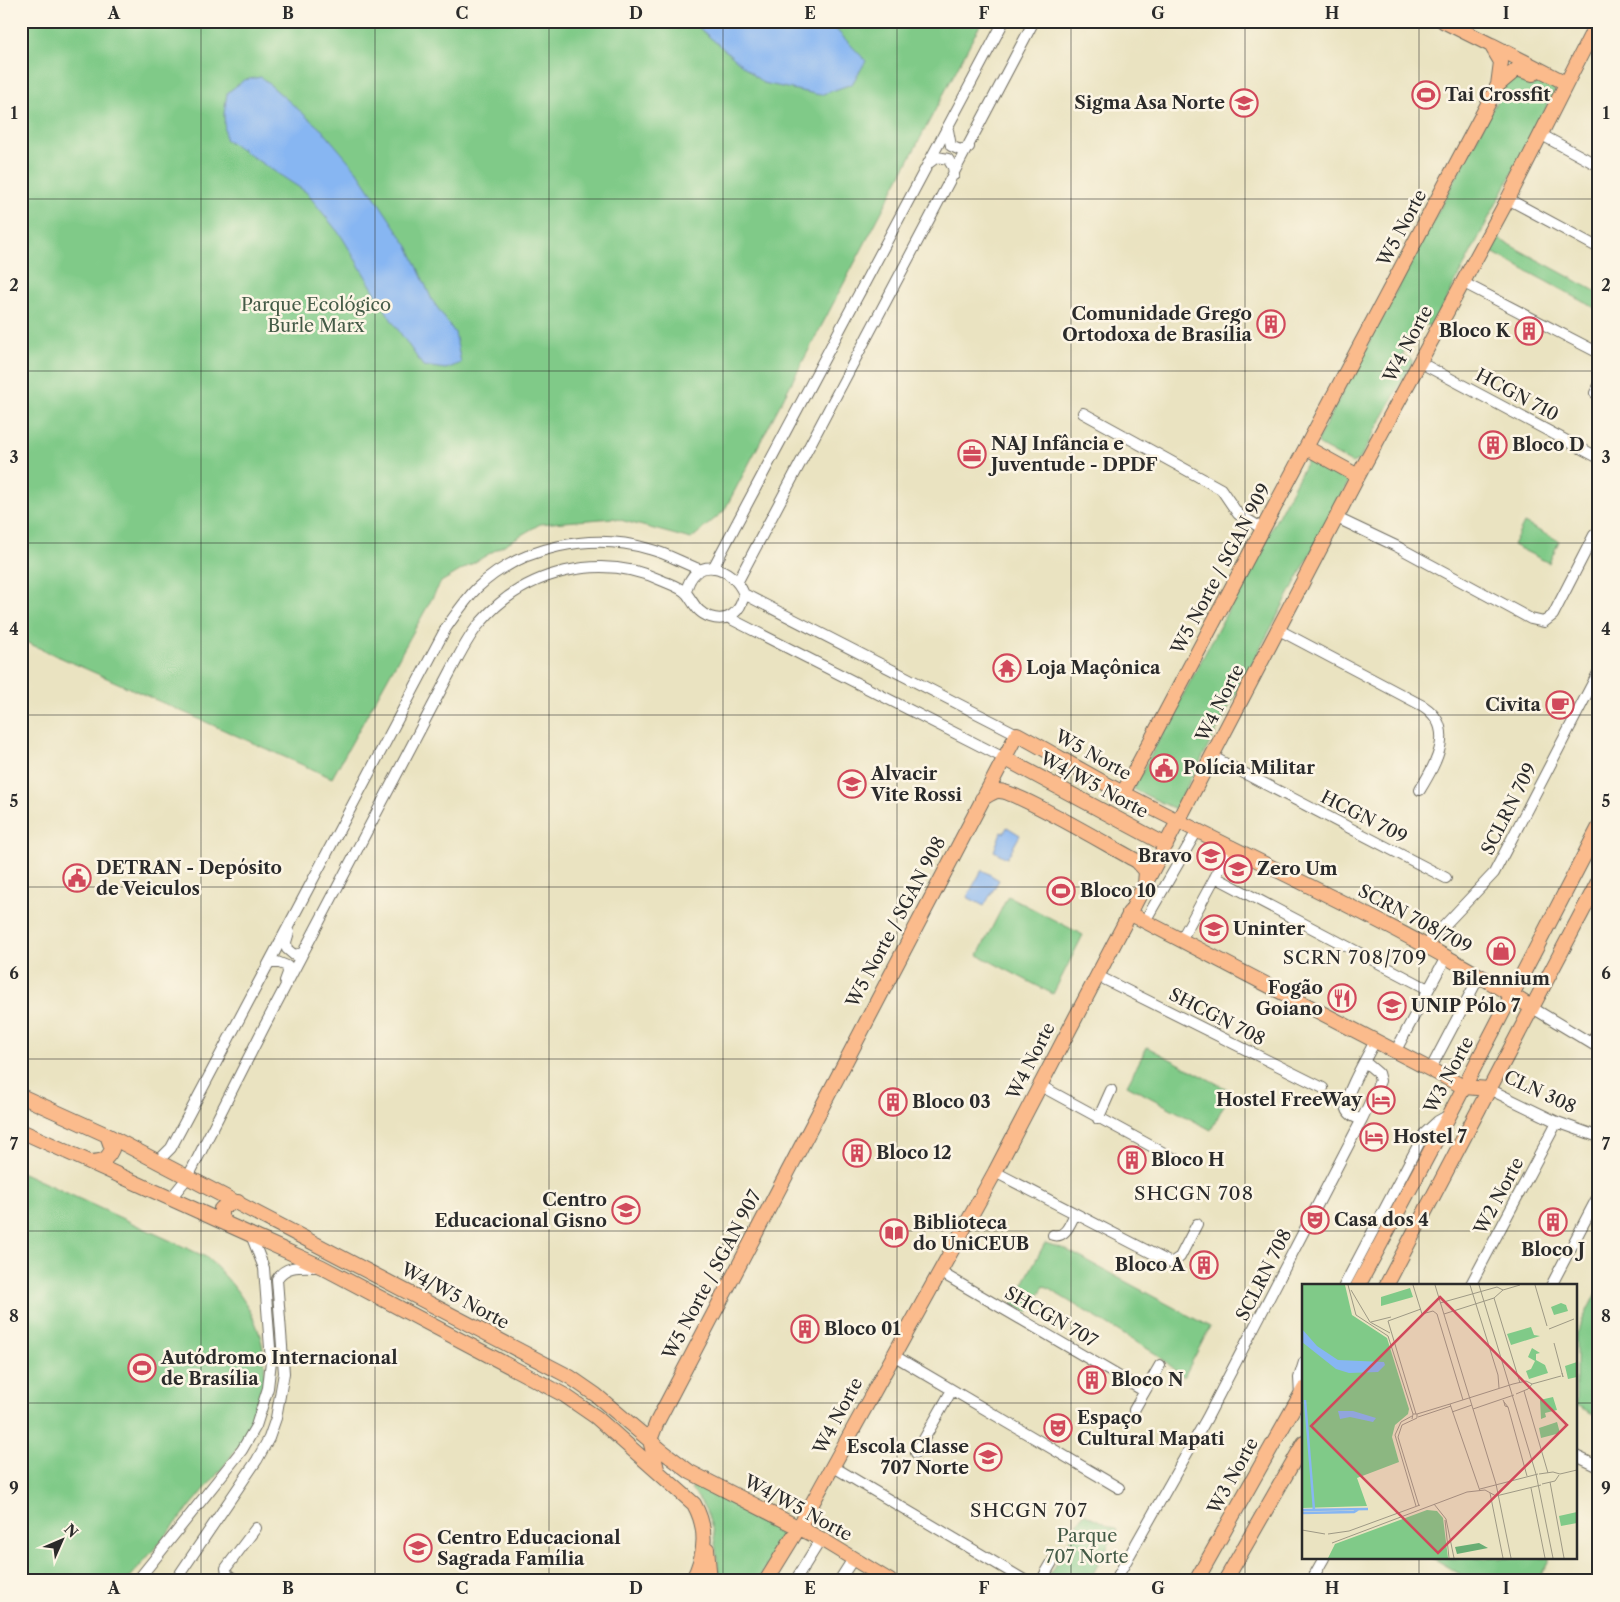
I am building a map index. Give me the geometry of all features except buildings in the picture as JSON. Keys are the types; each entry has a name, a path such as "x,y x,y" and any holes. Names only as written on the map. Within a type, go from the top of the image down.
{"main road":[{"path":"1443,21 1565,85"},
{"name":"W4 Norte","path":"766,1581 798,1529 995,1172 1096,974 1213,757 1358,476 1508,199 1565,85 1594,41 1598,21"},
{"name":"W5 Norte","path":"1491,45 1501,62 1498,85"},
{"name":"W5 Norte","path":"1338,389 1498,85 1511,72 1522,69 1565,85"},
{"name":"W5 Norte / SGAN 909","path":"1123,793 1338,389"},
{"path":"1307,448 1358,476"},
{"name":"W5 Norte","path":"1017,734 1123,793 1179,820"},
{"name":"W5 Norte / SGAN 908","path":"809,1129 1017,734"},
{"name":"W4/W5 Norte","path":"1004,758 1166,845"},
{"path":"982,799 998,791 1006,792 1040,808 1137,861 1146,872 1145,884"},
{"name":"SCRN 708/709","path":"1179,820 1480,975 1531,1007"},
{"name":"W3 Norte","path":"1359,1284 1599,827"},
{"path":"1387,1284 1599,880"},
{"path":"1129,913 1464,1087"},
{"path":"1553,915 1558,927 1571,932"},
{"path":"1539,940 1551,937 1558,942 1549,974"},
{"name":"CLN 308","path":"1464,1087 1489,1089"},
{"name":"W4/W5 Norte","path":"21,1096 107,1135 238,1202 570,1377 596,1395 690,1472 820,1539 890,1581"},
{"name":"W5 Norte / SGAN 907","path":"650,1440 657,1422 809,1129"},
{"name":"W4/W5 Norte","path":"21,1131 322,1267 564,1395 596,1417 688,1497 699,1513 705,1536 710,1581"},
{"path":"92,1162 102,1161 110,1155 112,1149 107,1135"},
{"path":"1436,1140 1434,1153 1437,1157 1444,1160 1452,1157"},
{"path":"1419,1171 1428,1167 1436,1175 1427,1206"},
{"path":"227,1224 221,1218 222,1209 226,1205 238,1202"},
{"name":"W3 Norte","path":"1196,1581 1302,1392"},
{"path":"650,1440 657,1470"},
{"path":"1225,1581 1302,1447"},
{"path":"688,1497 691,1487 705,1483 712,1484"},
{"path":"692,1581 702,1555 705,1536"}],"street":[{"path":"713,568 948,130 1004,21"},
{"path":"738,581 1034,21"},
{"path":"948,130 951,146 960,150 969,147"},
{"path":"1540,134 1599,166"},
{"path":"928,165 937,157 944,157 953,167 954,175"},
{"path":"1508,199 1599,248"},
{"path":"1462,282 1599,353"},
{"name":"HCGN 710","path":"1419,362 1599,458"},
{"path":"1083,413 1221,489 1238,514 1263,529"},
{"path":"1338,518 1396,546 1531,619 1544,622 1553,615 1594,535"},
{"path":"157,1162 170,1148 446,628 478,588 514,562 538,552 594,541 650,549 699,569 713,568 727,572 738,581 744,594 1017,734"},
{"path":"262,1029 462,650 480,622 520,587 535,580 582,568 618,568 661,580 686,592 690,600 704,615 718,619 729,618 1004,758"},
{"path":"686,592 690,578 699,569"},
{"path":"729,618 738,611 744,594"},
{"path":"1279,630 1423,706 1438,717 1440,724 1440,751 1420,790"},
{"name":"SCLRN 709","path":"1425,946 1494,873 1599,671"},
{"name":"HCGN 709","path":"1213,757 1446,878"},
{"path":"1145,921 1198,829"},
{"path":"1181,940 1232,846"},
{"path":"1215,877 1428,989"},
{"path":"303,899 287,937 286,946 294,955 303,953"},
{"path":"1395,1052 1446,957"},
{"path":"170,1198 188,1178 288,973 287,966 281,963 269,964"},
{"name":"SHCGN 708","path":"1096,974 1323,1088"},
{"name":"SCRN 708/709","path":"1430,1070 1480,975"},
{"path":"1531,1007 1595,1046 1599,1030"},
{"path":"1362,1119 1351,1115 1346,1104 1375,1041"},
{"name":"SCLRN 708","path":"1115,1581 1207,1418 1362,1119 1380,1081 1378,1072 1365,1062"},
{"path":"1039,1085 1098,1119 1175,1159"},
{"name":"CLN 308","path":"1489,1089 1557,1122 1599,1137"},
{"path":"1098,1119 1112,1090"},
{"path":"1345,1284 1424,1134 1438,1121 1450,1114"},
{"name":"W2 Norte","path":"1471,1284 1557,1122"},
{"path":"995,1172 1171,1263 1180,1257 1196,1224"},
{"path":"1552,1284 1598,1196"},
{"path":"1053,1235 1057,1236 1065,1232 1075,1214"},
{"path":"137,1581 242,1450 256,1426 268,1388 271,1361 264,1268 251,1235"},
{"path":"175,1581 256,1460 269,1438 276,1418 284,1373 276,1279 280,1273 294,1267 322,1267"},
{"name":"SHCGN 707","path":"940,1272 1144,1391"},
{"path":"893,1355 1119,1488"},
{"path":"1134,1410 1160,1365"},
{"path":"1302,1368 1299,1378 1302,1392"},
{"path":"916,1453 952,1390"},
{"path":"1578,1457 1599,1467"},
{"path":"832,1466 1026,1581"},
{"path":"237,1581 227,1574 226,1568 256,1528"},
{"path":"795,1581 820,1539"},
{"path":"1041,1581 1055,1557"},
{"path":"839,1581 852,1558"},
{"path":"1312,1581 1323,1560"}],"green space":[{"name":"Parque Ecológico Burle Marx","path":"21,21 982,21 724,511 691,539 613,518 540,524 441,582 332,778 21,640"},
{"path":"1522,70 1553,86 1555,91 1432,327 1420,322 1402,355 1413,361 1360,459 1352,463 1321,446 1318,442 1319,437 1512,72"},
{"path":"1495,237 1599,293 1599,310 1488,250"},
{"path":"1310,456 1348,474 1349,481 1175,809 1133,789"},
{"path":"1524,523 1559,541 1549,563 1513,545"},
{"path":"1008,896 1083,935 1053,994 978,955"},
{"path":"1147,1047 1231,1091 1211,1130 1127,1085"},
{"name":"Autódromo Internacional de Brasília","path":"21,1172 206,1257 236,1289 248,1307 262,1344 265,1365 263,1386 258,1409 246,1434 221,1469 127,1581 21,1581"},
{"path":"1045,1243 1065,1249 1210,1327 1184,1377 1156,1354 1044,1286 1028,1313 1012,1304"},
{"path":"1599,1287 1599,1417 1578,1406 1578,1329"},
{"path":"699,1486 739,1508 760,1514 786,1531 758,1581 720,1581 710,1520 699,1499 691,1490 693,1487"},
{"name":"Parque 707 Norte","path":"1084,1513 1117,1530 1089,1581 1046,1581"},
{"path":"1435,1560 1549,1560 1538,1581 1472,1581"}],"water":[{"path":"691,21 828,21 866,61 852,84 820,95 763,83"},
{"path":"261,77 323,131 358,172 409,248 432,300 455,333 461,363 446,369 423,366 392,321 342,237 306,192 225,139 224,114 227,93 244,80"},
{"path":"1007,827 1020,835 1007,858 994,851 1001,832 1004,833"},
{"path":"982,870 999,880 984,906 967,897"}],"place":[{"name":"Tai Crossfit","path":"1426,95"},
{"name":"Sigma Asa Norte","path":"1244,103"},
{"name":"Comunidade Grego Ortodoxa de Brasília","path":"1271,324"},
{"name":"Bloco K","path":"1529,331"},
{"name":"Bloco D","path":"1493,445"},
{"name":"NAJ Infância e Juventude - DPDF","path":"972,454"},
{"name":"Loja Maçônica","path":"1007,668"},
{"name":"Civita","path":"1560,705"},
{"name":"Polícia Militar","path":"1164,768"},
{"name":"Alvacir Vite Rossi","path":"852,784"},
{"name":"Bravo","path":"1211,856"},
{"name":"Zero Um","path":"1238,869"},
{"name":"DETRAN - Depósito de Veiculos","path":"77,878"},
{"name":"Bloco 10","path":"1061,891"},
{"name":"Uninter","path":"1214,929"},
{"name":"Bilennium","path":"1501,951"},
{"name":"Fogão Goiano","path":"1342,998"},
{"name":"UNIP Pólo 7","path":"1392,1006"},
{"name":"Hostel FreeWay","path":"1381,1100"},
{"name":"Bloco 03","path":"893,1102"},
{"name":"Hostel 7","path":"1374,1137"},
{"name":"Bloco 12","path":"857,1153"},
{"name":"Bloco H","path":"1132,1160"},
{"name":"Centro Educacional Gisno","path":"626,1210"},
{"name":"Casa dos 4","path":"1315,1220"},
{"name":"Bloco J","path":"1553,1222"},
{"name":"Biblioteca do UniCEUB","path":"894,1233"},
{"name":"Bloco A","path":"1204,1265"},
{"name":"Bloco 01","path":"805,1329"},
{"name":"Autódromo Internacional de Brasília","path":"142,1368"},
{"name":"Bloco N","path":"1092,1380"},
{"name":"Espaço Cultural Mapati","path":"1058,1428"},
{"name":"Escola Classe 707 Norte","path":"988,1457"},
{"name":"Centro Educacional Sagrada Família","path":"418,1548"}],"district":[{"name":"SCRN 708/709","path":"1355,957"},
{"name":"SHCGN 708","path":"1194,1193"},
{"name":"SHCGN 707","path":"1029,1510"}]}
